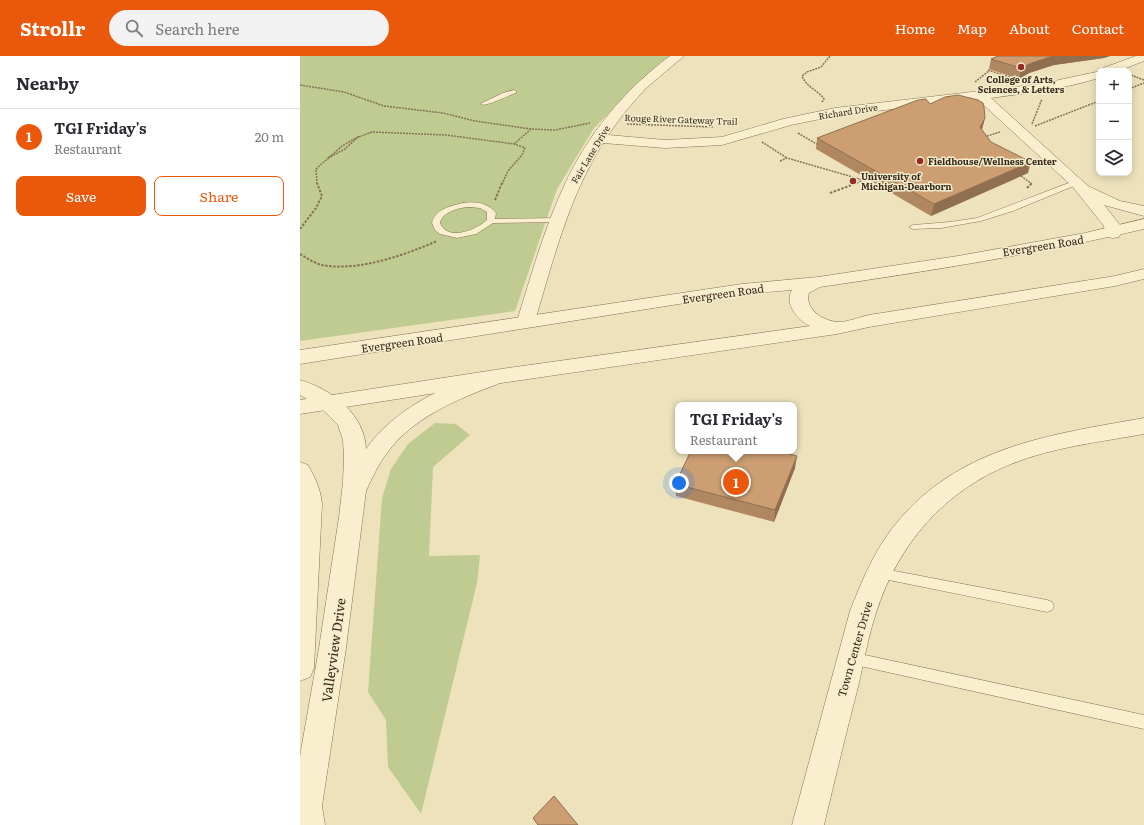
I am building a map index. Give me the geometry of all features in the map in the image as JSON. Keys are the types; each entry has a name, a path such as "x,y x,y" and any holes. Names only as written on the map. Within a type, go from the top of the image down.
{"street":[{"name":"Fair Lane Drive","path":"526,321 558,220 578,171 617,110 638,87 678,56"},
{"path":"1115,68 1144,57"},
{"name":"Richard Drive","path":"599,138 665,144 702,143 733,139 782,124 843,111 1060,85 1096,75"},
{"path":"980,95 1077,183 1104,201 1131,209 1144,211"},
{"path":"1077,183 1112,226 1113,232"},
{"name":"Evergreen Road","path":"300,357 470,332 526,321 742,289 818,282 958,260 1113,232 1144,224"},
{"path":"300,407 501,376 838,328 876,320 1115,281 1144,274"},
{"path":"818,282 805,286 800,293 798,303 803,311 812,320 838,328"},
{"name":"Valleyview Drive","path":"354,492 361,473 372,455 402,424 419,411 438,400 459,390 501,376"},
{"name":"Valleyview Drive","path":"300,387 329,402 343,416 354,440 354,492 308,816"},
{"name":"Town Center Drive","path":"808,825 863,611 888,552 900,534 924,507 940,494 982,468 1023,452 1144,426"},
{"path":"300,471 308,488 310,504 300,668"},
{"name":"Valleyview Drive","path":"300,765 308,816"}],"lane":[{"path":"483,104 505,94 514,92"},
{"path":"912,227 943,226 987,217 1057,189 1077,183"},
{"path":"492,222 493,217 490,210 480,206 467,205 448,209 437,219 436,224 438,228 444,232 461,235 475,232 492,222 558,220"},
{"path":"879,573 1046,606"},
{"path":"851,658 1144,722"}],"path":[{"path":"820,104 824,99 821,94 806,83 802,76 807,72 821,66 830,56"},
{"path":"1132,75 1144,81"},
{"path":"1132,87 1144,81"},
{"name":"Rouge River Gateway Trail","path":"300,85 344,92 384,106 443,113 475,121 532,130 555,130 590,123 718,127"},
{"path":"1043,99 1031,126 1037,126 1096,102"},
{"path":"782,124 822,147"},
{"path":"514,144 532,130"},
{"path":"978,139 1003,131"},
{"path":"300,229 316,208 322,196 317,183 316,170 336,150 361,135 372,132 454,136 514,144 525,148 524,153 512,165 501,183 490,210"},
{"path":"326,159 343,151 354,143 361,135"},
{"path":"761,142 787,158 863,180"},
{"path":"780,160 787,158"},
{"path":"830,193 866,179"},
{"path":"300,254 322,265 339,266 366,263 427,246 451,234"}],"green space":[{"path":"300,56 671,56 653,70 594,128 557,189 515,311 300,341"},
{"path":"435,423 456,424 470,435 433,467 429,556 480,555 477,583 421,814 388,767 386,720 368,692 382,498 391,469 408,444"}],"building":[{"path":"998,56 1053,56 1021,68 991,59"},
{"name":"Fieldhouse/Wellness Center","path":"958,95 978,100 983,103 985,118 980,127 991,142 1031,162 934,204 817,138 918,100 926,99 930,104 945,97"},
{"path":"690,454 789,454 797,456 775,510 675,484"},
{"path":"554,796 578,825 538,825 533,818"}],"place":[{"name":"College of Arts, Sciences, & Letters","path":"1021,67"},
{"name":"Fieldhouse/Wellness Center","path":"920,161"},
{"name":"University of Michigan-Dearborn","path":"853,181"},
{"name":"TGI Friday's","path":"736,482"}]}
